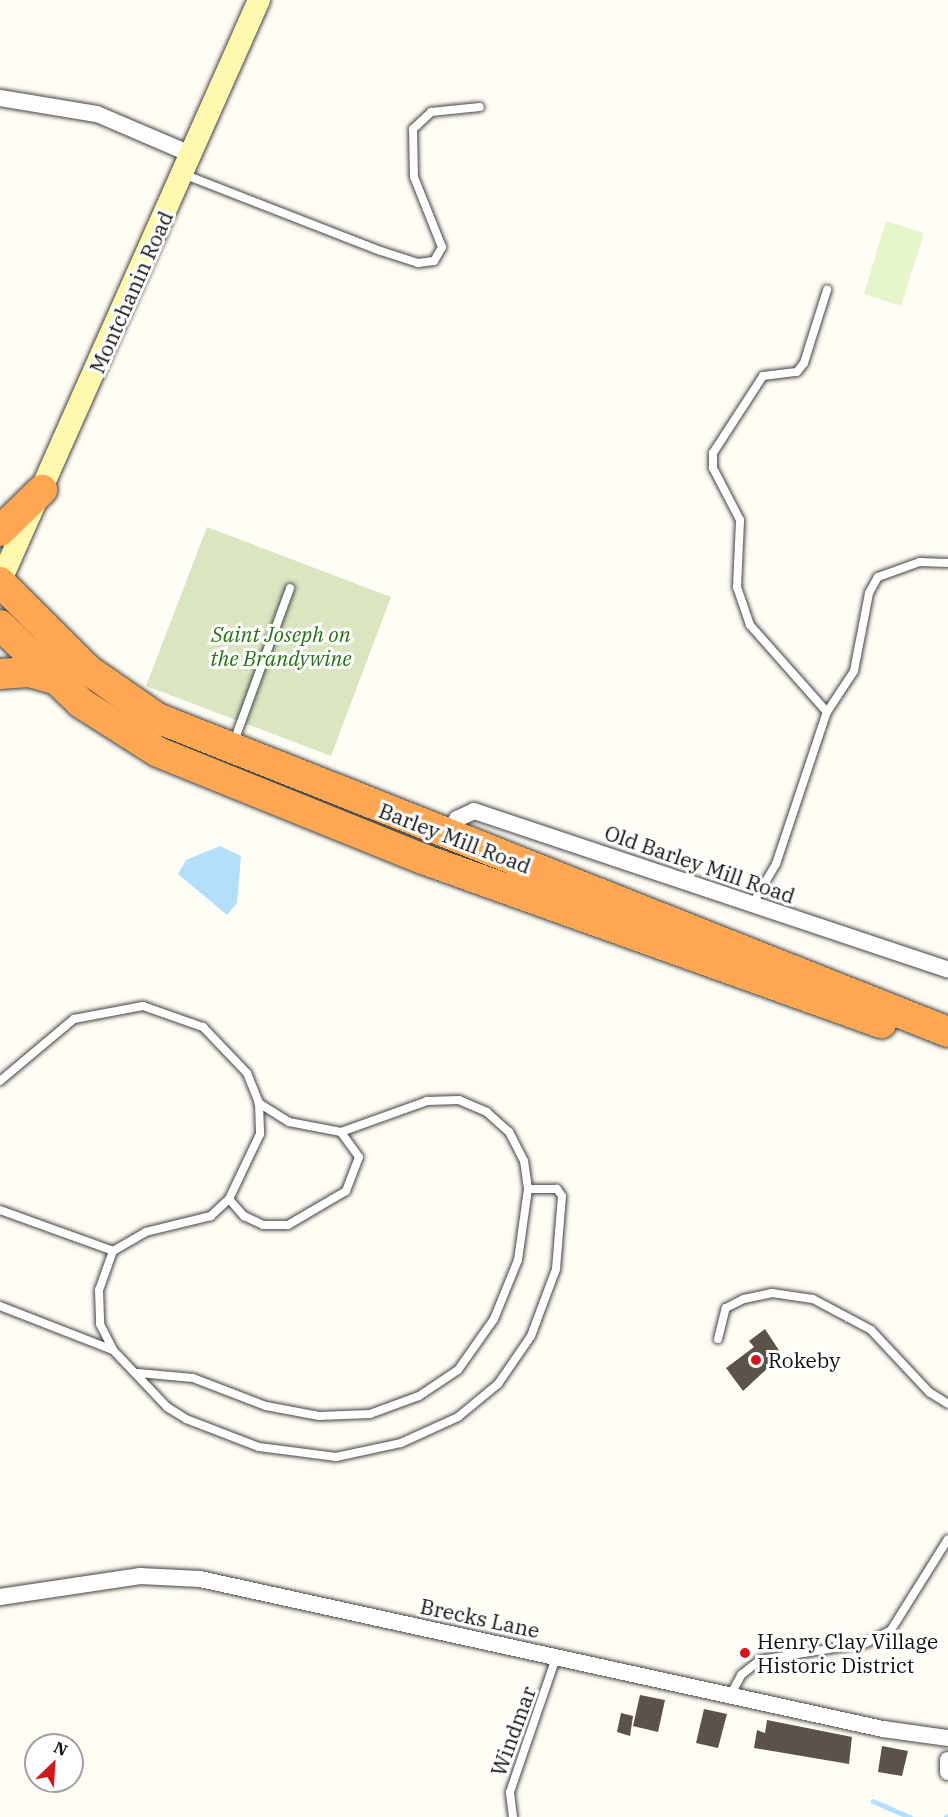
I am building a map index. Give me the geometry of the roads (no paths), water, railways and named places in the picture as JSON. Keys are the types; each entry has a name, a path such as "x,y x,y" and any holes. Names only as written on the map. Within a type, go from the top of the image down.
{"highway":[{"path":"0,531 42,489"},
{"name":"Barley Mill Road","path":"0,582 104,683 157,718 231,750 446,835 752,950 948,1032"},
{"name":"Barley Mill Road","path":"0,625 52,678 136,741 255,792 766,986 948,1044"},
{"path":"0,674 29,672 52,678"},
{"path":"255,792 303,801 416,844 446,835"}],"main road":[{"name":"Montchanin Road","path":"0,582 259,0"}],"street":[{"path":"0,98 97,114 187,164"},
{"name":"Old Barley Mill Road","path":"446,835 457,819 474,811 948,970"},
{"name":"Brecks Lane","path":"0,1597 140,1576 200,1579 730,1696 948,1738"},
{"path":"948,1760 948,1772"}],"lane":[{"path":"187,164 381,251 418,263 435,261 442,247 414,177 413,129 431,112 480,107"},
{"path":"827,290 804,363 797,372 758,380 712,453 713,468 740,520 737,587 750,625 827,712"},
{"path":"751,905 776,864 827,712 854,670 869,593 878,577 920,562 948,563"},
{"path":"231,750 290,588"},
{"path":"0,1081 74,1018 143,1006 202,1027 247,1073 259,1103 260,1134 229,1199 211,1216 146,1232 112,1251 99,1290 100,1324 113,1350 138,1373 167,1407 259,1448 336,1457 401,1443 458,1417 498,1384 531,1336 556,1269 562,1196 557,1189 528,1189"},
{"path":"138,1373 192,1378 266,1406 319,1416 370,1414 419,1396 458,1370 494,1319 518,1260 528,1189 524,1161 509,1132 487,1112 459,1100 428,1101 341,1132 289,1122 259,1103"},
{"path":"229,1199 244,1216 263,1225 288,1225 319,1211 346,1191 355,1177 359,1157 341,1132"},
{"path":"0,1210 112,1251"},
{"path":"718,1339 726,1308 744,1299 772,1293 813,1299 871,1330 929,1392 948,1404"},
{"path":"0,1306 113,1350"},
{"path":"730,1696 741,1675 760,1660 866,1643 891,1630 930,1575 948,1539"},
{"name":"Windmar","path":"513,1817 510,1792 556,1658"}],"water":[{"path":"220,846 241,856 237,903 227,915 178,874 186,860"}],"waterway":[{"path":"873,1801 910,1817"}],"place":[{"name":"Rokeby","path":"756,1360"},
{"name":"Henry Clay Village Historic District","path":"745,1653"}],"park label":[{"name":"Saint Joseph on the Brandywine","path":"281,646"}]}
